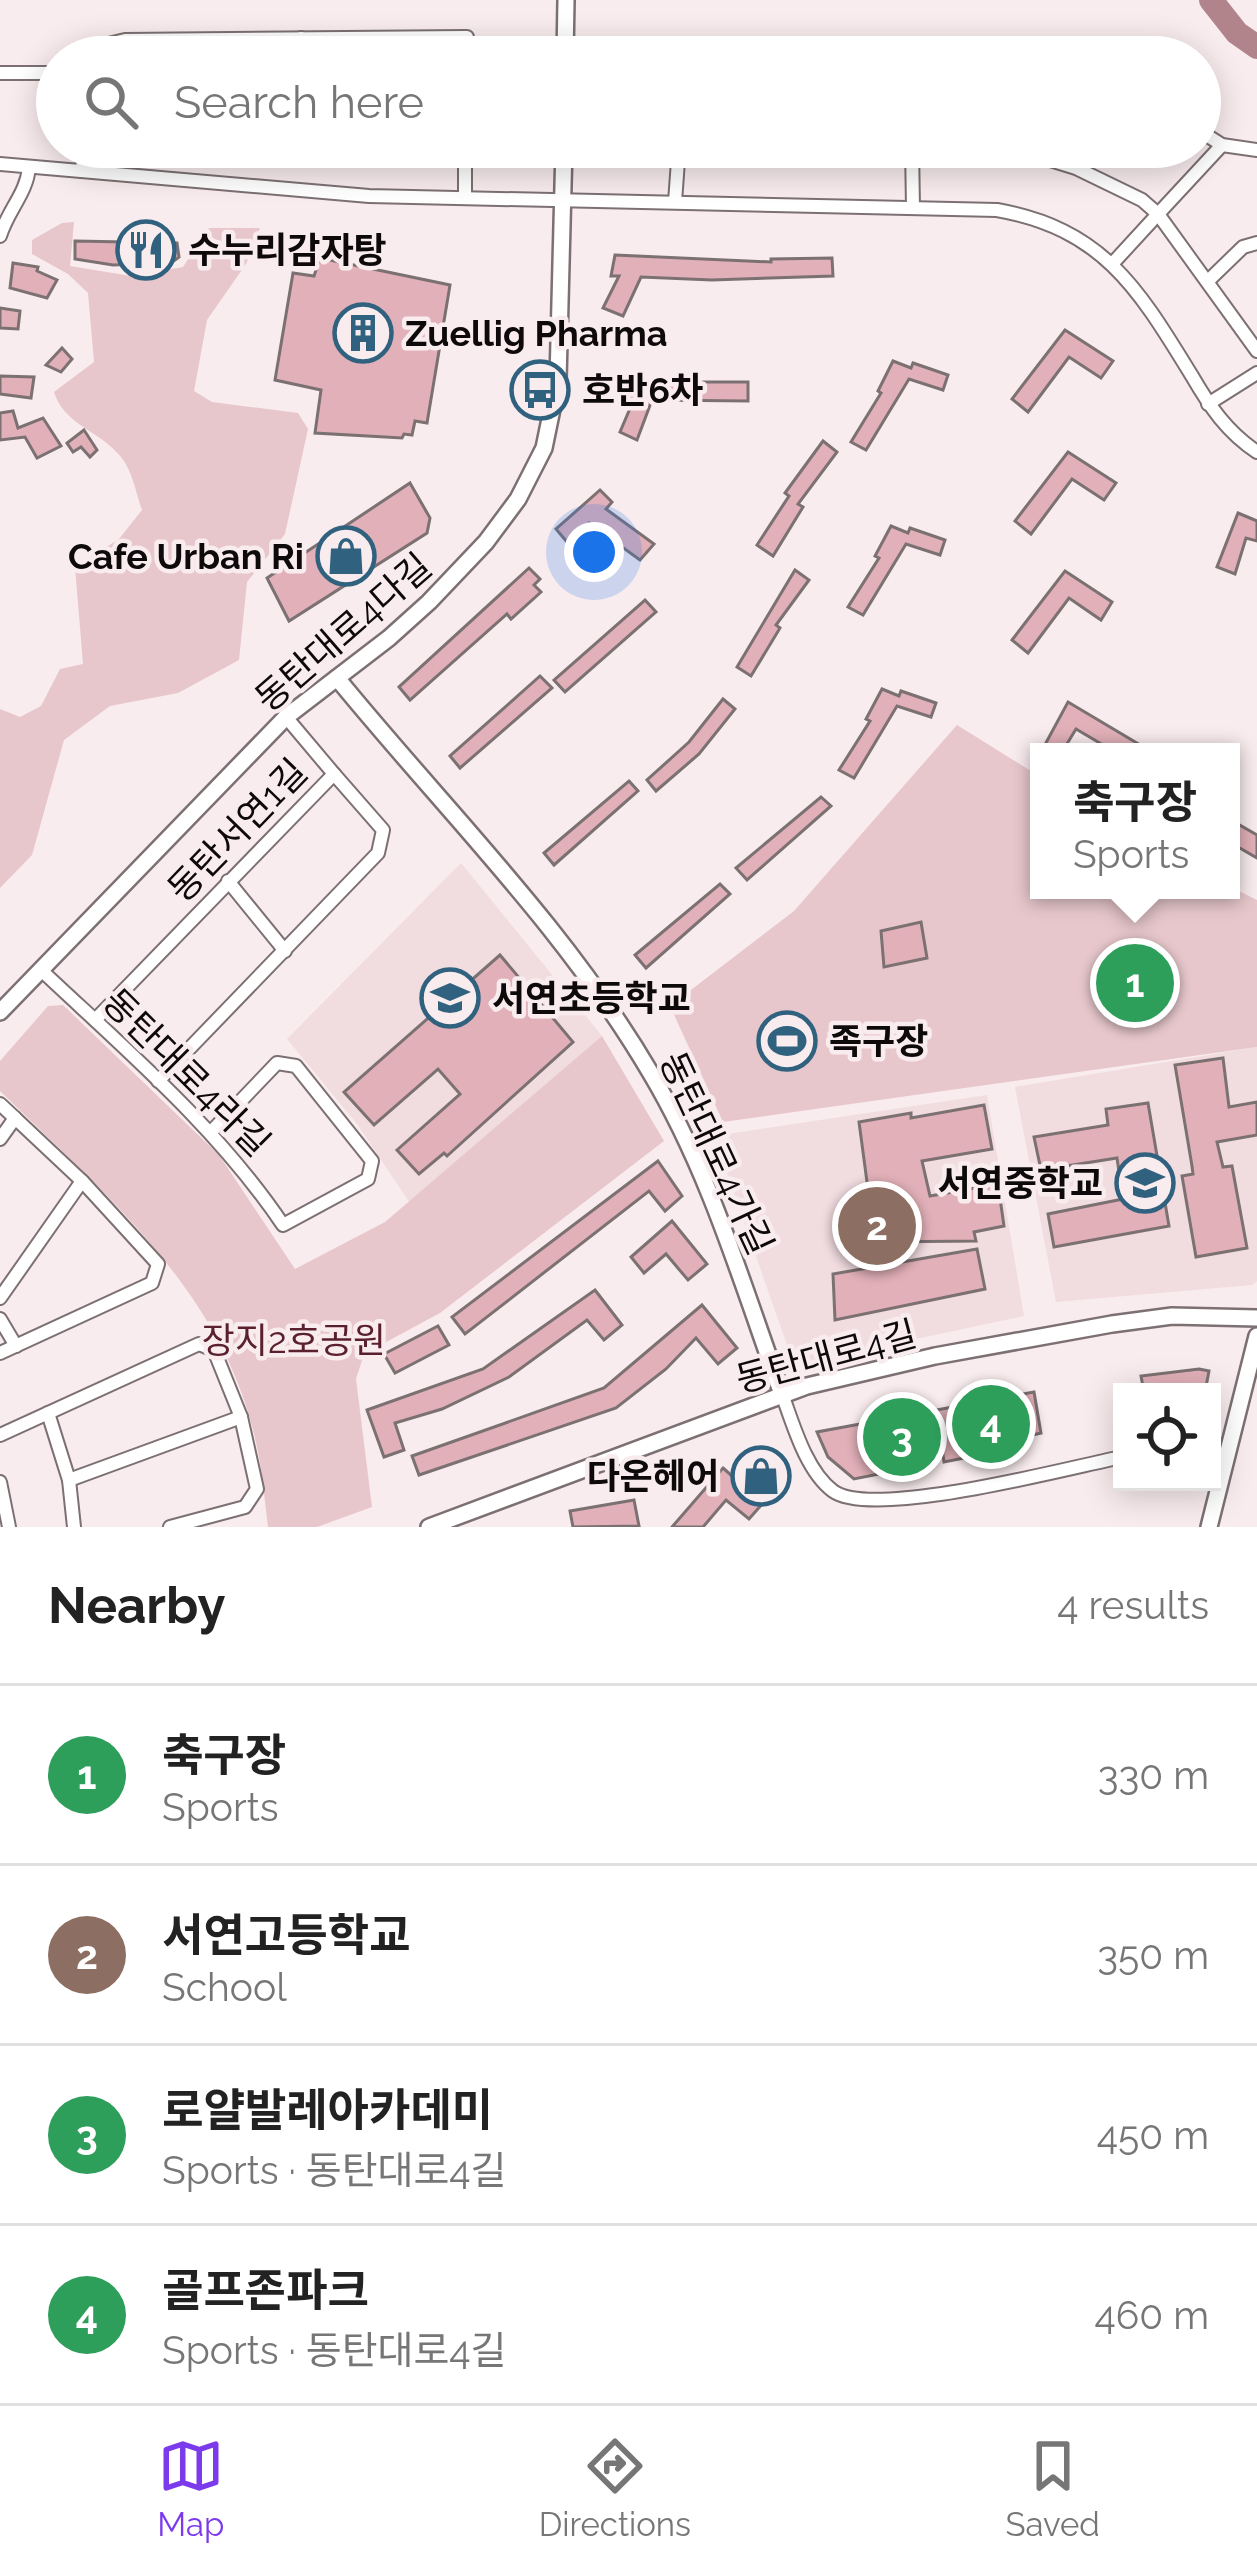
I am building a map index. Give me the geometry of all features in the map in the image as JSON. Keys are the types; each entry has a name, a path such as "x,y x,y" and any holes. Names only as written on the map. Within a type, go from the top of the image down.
{"street":[{"path":"565,36 566,0"},
{"path":"0,74 36,73"},
{"path":"1222,145 1257,150"},
{"path":"0,164 36,167"},
{"path":"0,236 7,214 28,185 29,166"},
{"path":"50,168 368,196 997,210 1035,216 1113,262 1148,304 1222,424 1257,452"},
{"path":"465,198 466,168"},
{"name":"동탄대로4다길","path":"0,1012 286,717 389,638 460,571 528,482 544,448 558,380 564,168"},
{"path":"675,202 677,168"},
{"path":"913,168 913,208"},
{"path":"1073,168 1142,200 1158,214 1257,351"},
{"path":"1113,262 1201,168"},
{"path":"1208,280 1243,247 1257,243"},
{"path":"1208,404 1257,373"},
{"name":"동탄대로4가길","path":"337,678 563,942 640,1056 708,1187 782,1394"},
{"path":"286,717 334,774"},
{"name":"동탄서연1길","path":"95,1020 334,774 383,830 378,853 158,1081"},
{"path":"228,881 285,951"},
{"name":"동탄대로4라길","path":"40,969 212,1132 283,1225 368,1179 372,1161 296,1066 277,1063 212,1132"},
{"path":"0,1104 82,1181 158,1264 152,1283 0,1353"},
{"path":"0,1139 15,1118"},
{"path":"0,1298 82,1181"},
{"name":"동탄대로4길","path":"429,1527 782,1394 935,1356 1112,1324 1172,1316 1257,1318"},
{"path":"0,1319 16,1346"},
{"path":"1221,1448 1257,1336"},
{"path":"0,1435 199,1344 214,1350 241,1417 257,1489 245,1507 170,1527"},
{"path":"782,1394 817,1474 833,1492 857,1501 911,1499 1113,1459"},
{"path":"48,1413 69,1480 74,1527"},
{"path":"69,1480 241,1417"},
{"path":"0,1483 9,1527"},
{"path":"1209,1527 1214,1491"}],"shaded area":[{"name":"서연초등학교","path":"461,863 602,1036 410,1203 357,1124 287,1039"},
{"name":"서연중학교","path":"1257,1047 1257,1281 1056,1302 1015,1087"},
{"path":"987,1095 1024,1316 794,1365 714,1136"}],"green space":[{"path":"74,222 70,266 131,276 183,267 209,228 260,228 246,264 207,320 194,391 212,402 298,413 308,429 285,534 247,582 239,660 178,693 110,706 64,740 32,855 0,888 0,709 20,717 41,706 60,669 83,664 75,567 119,539 142,510 121,457 74,420 54,392 94,362 88,293 68,274 32,254 32,240 62,223"},
{"path":"957,725 1030,770 1030,899 1240,899 1240,892 1257,900 1257,1047 723,1122 670,1006 794,911"},
{"name":"장지2호공원","path":"63,1005 219,1155 295,1269 385,1222 602,1036 664,1141 440,1313 364,1354 356,1379 372,1507 317,1527 268,1527 252,1426 235,1375 211,1328 150,1242 0,1091 0,1061 48,1006"}],"building":[{"name":"수누리감자탕","path":"75,241 177,243 179,257 171,263 113,265 75,259"},
{"path":"615,255 771,262 832,258 833,276 641,277 623,316 603,308 619,276 611,276"},
{"name":"Zuellig Pharma","path":"320,258 450,285 427,423 415,421 412,435 315,433 321,390 275,380 293,273 314,276"},
{"path":"13,263 38,267 37,271 57,280 47,298 10,288"},
{"path":"0,308 20,311 18,329 0,328"},
{"path":"1065,330 1113,361 1101,378 1069,357 1028,412 1012,399"},
{"path":"62,348 72,359 61,372 46,365"},
{"path":"893,361 948,375 943,390 909,379 866,450 851,442 881,393"},
{"path":"0,376 34,377 31,398 0,394"},
{"path":"627,382 748,382 748,401 652,400 637,440 620,432 634,399 627,399"},
{"path":"13,411 18,428 43,418 61,446 37,458 25,437 0,440 0,413"},
{"path":"84,430 97,450 90,457 81,447 73,452 67,443"},
{"path":"823,441 837,452 798,504 803,507 773,556 757,545 789,496 785,493"},
{"path":"1068,452 1116,483 1104,500 1072,479 1031,534 1015,521"},
{"name":"Cafe Urban Ri","path":"410,483 430,518 427,533 289,621 267,578"},
{"path":"600,490 612,502 606,509 654,544 640,560 589,523 567,542 556,529"},
{"path":"1238,513 1257,521 1257,541 1246,538 1235,574 1217,567"},
{"path":"891,526 945,540 940,555 906,544 863,615 848,607 879,558 875,556"},
{"path":"529,568 540,579 534,585 541,592 511,619 507,614 410,700 399,687"},
{"path":"795,570 809,580 776,625 780,628 751,676 737,667"},
{"path":"1065,571 1112,602 1101,620 1069,598 1028,653 1012,640"},
{"path":"645,600 656,612 565,692 554,680"},
{"path":"540,676 552,688 460,768 450,756"},
{"path":"882,689 936,703 931,717 897,706 854,778 839,770 870,721 866,719"},
{"path":"723,699 735,709 699,754 656,791 647,780 689,742"},
{"path":"1068,702 1137,743 1100,743 1076,729 1067,743 1046,743"},
{"path":"629,781 638,791 554,865 544,853"},
{"path":"821,797 831,806 747,880 736,868"},
{"path":"1240,825 1257,835 1257,858 1240,848"},
{"path":"720,884 730,894 646,968 635,955"},
{"path":"921,922 927,958 884,967 881,931"},
{"path":"500,955 573,1042 447,1156 444,1153 419,1174 397,1150 460,1094 438,1069 374,1125 344,1092"},
{"path":"1223,1058 1229,1107 1257,1102 1257,1135 1217,1142 1223,1167 1232,1166 1247,1248 1196,1257 1182,1176 1193,1174 1175,1065"},
{"path":"1148,1103 1169,1226 1054,1247 1048,1214 1123,1199 1117,1158 1041,1170 1034,1137 1108,1125 1106,1109"},
{"path":"984,1105 992,1149 922,1161 930,1196 998,1184 1004,1226 974,1232 976,1241 875,1242 859,1122"},
{"path":"658,1161 682,1196 665,1211 649,1191 465,1334 452,1317"},
{"path":"672,1221 707,1264 688,1280 666,1254 644,1273 631,1257"},
{"path":"977,1249 985,1289 835,1320 833,1274"},
{"path":"595,1290 622,1325 604,1340 587,1320 509,1377 442,1409 395,1423 404,1450 384,1457 367,1410 483,1369"},
{"path":"702,1305 737,1348 718,1364 696,1338 616,1408 419,1475 412,1456 604,1388"},
{"path":"438,1326 449,1345 395,1373 384,1354"},
{"path":"1209,1371 1207,1383 1142,1383 1141,1376"},
{"path":"1034,1392 1041,1433 1024,1437 1025,1446 944,1462 943,1455 918,1460 919,1466 854,1479 828,1457 817,1432"},
{"path":"723,1468 763,1503 749,1519 726,1500 703,1527 672,1527"},
{"path":"634,1500 639,1526 573,1527 570,1511"}],"waterway":[{"path":"1211,0 1237,33 1257,47"}],"place":[{"name":"수누리감자탕","path":"146,250"},
{"name":"Zuellig Pharma","path":"363,333"},
{"name":"호반6차","path":"540,390"},
{"name":"Cafe Urban Ri","path":"346,556"},
{"name":"축구장","path":"1135,983"},
{"name":"서연초등학교","path":"450,998"},
{"name":"족구장","path":"787,1041"},
{"name":"서연중학교","path":"1145,1183"},
{"name":"서연고등학교","path":"877,1226"},
{"name":"골프존파크","path":"991,1424"},
{"name":"로얄발레아카데미","path":"902,1437"},
{"name":"다온헤어","path":"761,1476"}]}
